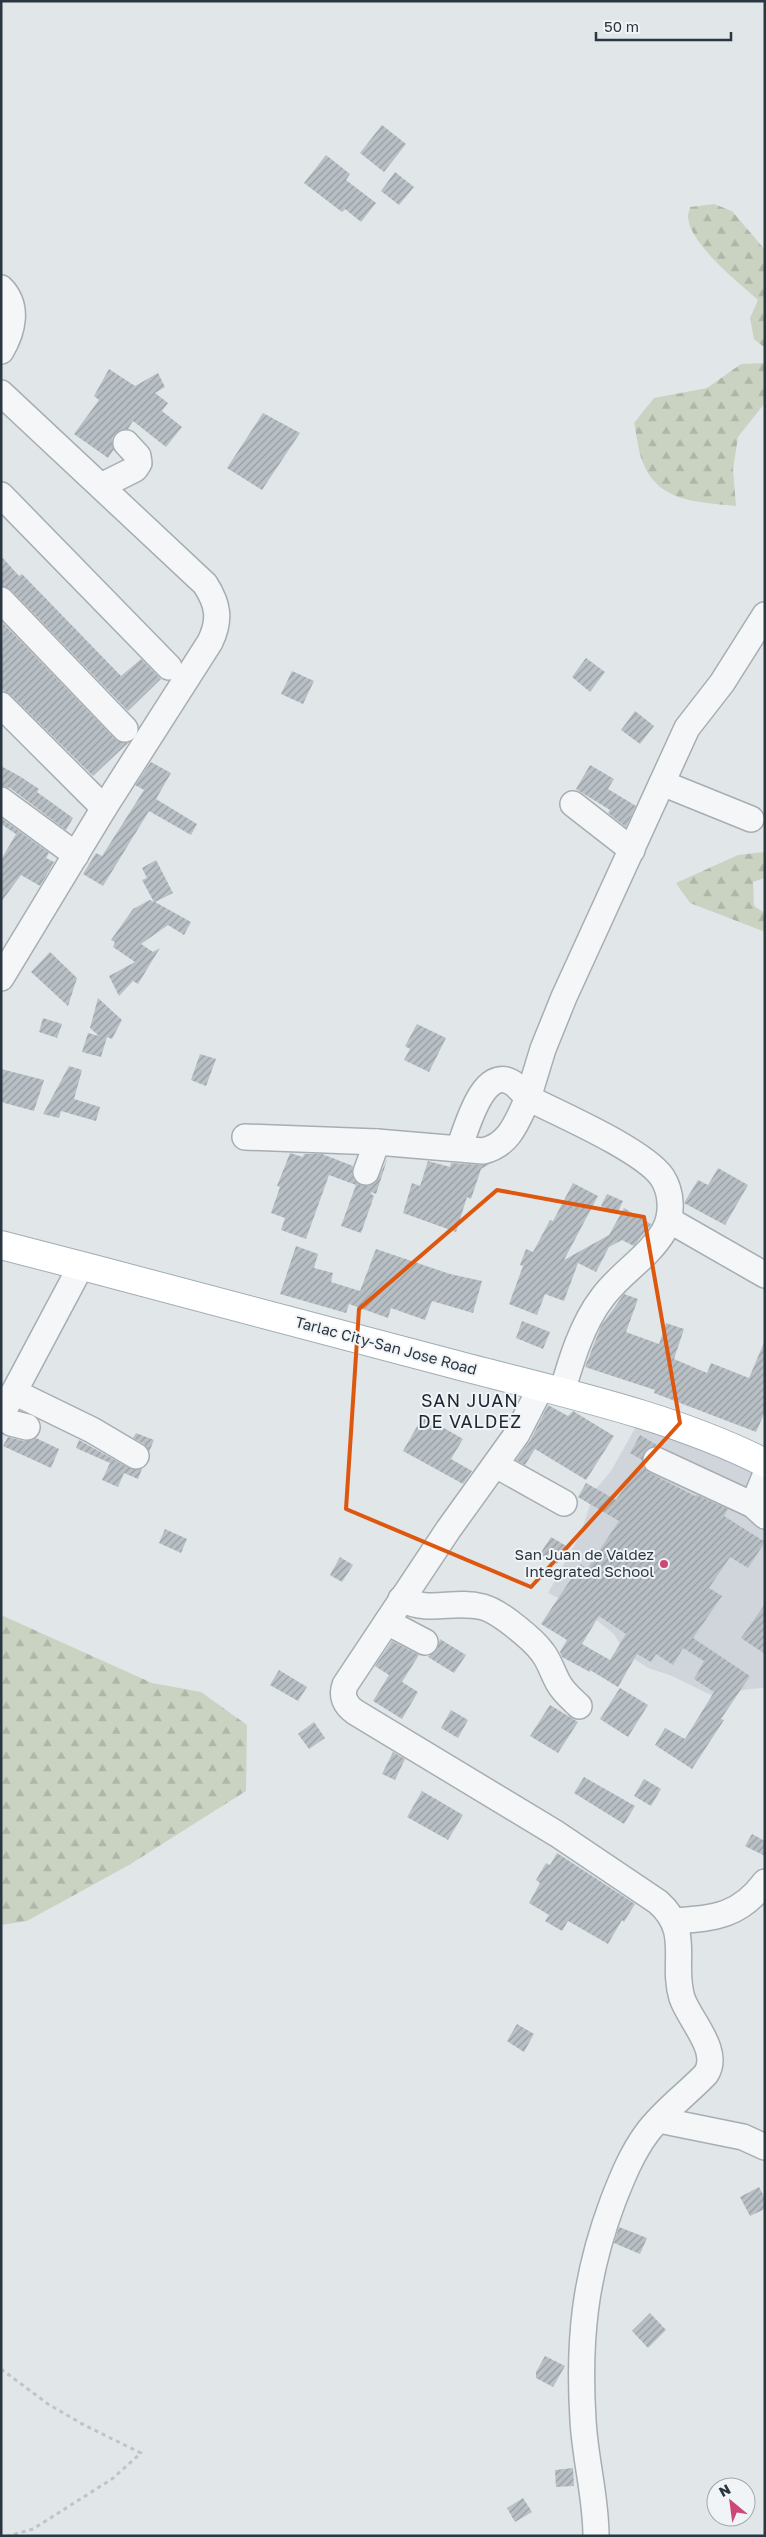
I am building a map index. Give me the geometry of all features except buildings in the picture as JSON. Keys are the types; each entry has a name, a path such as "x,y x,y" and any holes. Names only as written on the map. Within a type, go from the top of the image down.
{"main road":[{"name":"Tarlac City-San Jose Road","path":"1,1245 551,1390 689,1430 765,1462"}],"street":[{"path":"1,288 10,298 13,313 12,327 1,351"},
{"path":"1,393 205,584 215,601 218,618 210,642 104,808 2,976"},
{"path":"101,486 135,469 139,463 138,456 126,443"},
{"path":"1,495 169,666"},
{"path":"1,600 125,729"},
{"path":"245,1136 377,1142 483,1151 498,1146 511,1132 528,1098 553,1025 690,722 722,683 765,615"},
{"path":"1,705 104,808"},
{"path":"662,783 751,819"},
{"path":"1,800 76,854"},
{"path":"573,804 632,850"},
{"path":"459,1148 479,1097 491,1084 500,1080 510,1081 528,1098 607,1138 656,1169 668,1190 670,1200 669,1220 663,1234 652,1248 601,1299 571,1362 448,1530 401,1599 346,1685 344,1698 352,1709 557,1834 658,1902 674,1921 680,1949 681,1996 709,2050 711,2060 706,2074 645,2135 617,2190 595,2251 585,2299 582,2336 583,2421 595,2508 596,2536"},
{"path":"366,1172 377,1142"},
{"path":"669,1220 765,1275"},
{"path":"27,1427 11,1423 5,1417 4,1410 81,1266"},
{"path":"14,1392 92,1430 136,1456"},
{"path":"656,1460 759,1511 765,1476"},
{"path":"496,1465 564,1503"},
{"path":"401,1599 420,1607 465,1604 485,1607 494,1611 538,1647 564,1692 579,1706"},
{"path":"387,1622 425,1642"},
{"path":"674,1921 725,1915 751,1899 765,1882"},
{"path":"659,2120 748,2139 765,2147"}],"path":[{"path":"1,2369 48,2404 84,2425 141,2453 112,2479 33,2530 8,2536"}],"highlighted area":[{"path":"497,1190 644,1217 680,1423 531,1587 346,1509 359,1309"}],"shaded area":[{"name":"San Juan de Valdez Integrated School","path":"638,1423 713,1451 765,1479 765,1688 713,1696 672,1676 648,1668 625,1653 614,1634 585,1611 548,1593 580,1535 595,1490 611,1471"}],"green space":[{"path":"714,204 732,211 765,250 765,348 754,339 750,318 758,300 717,263 691,229 688,217 690,207"},
{"path":"765,363 765,403 738,437 733,469 736,506 682,498 660,487 651,478 644,465 634,423 654,398 707,388 741,364"},
{"path":"765,852 765,878 753,882 754,906 765,913 765,932 690,903 676,883 738,855"},
{"path":"1,1615 152,1683 201,1692 247,1725 246,1791 129,1865 27,1921 1,1925"}],"place":[{"name":"San Juan de Valdez Integrated School","path":"664,1564"}],"district":[{"name":"SAN JUAN DE VALDEZ","path":"470,1411"}]}
